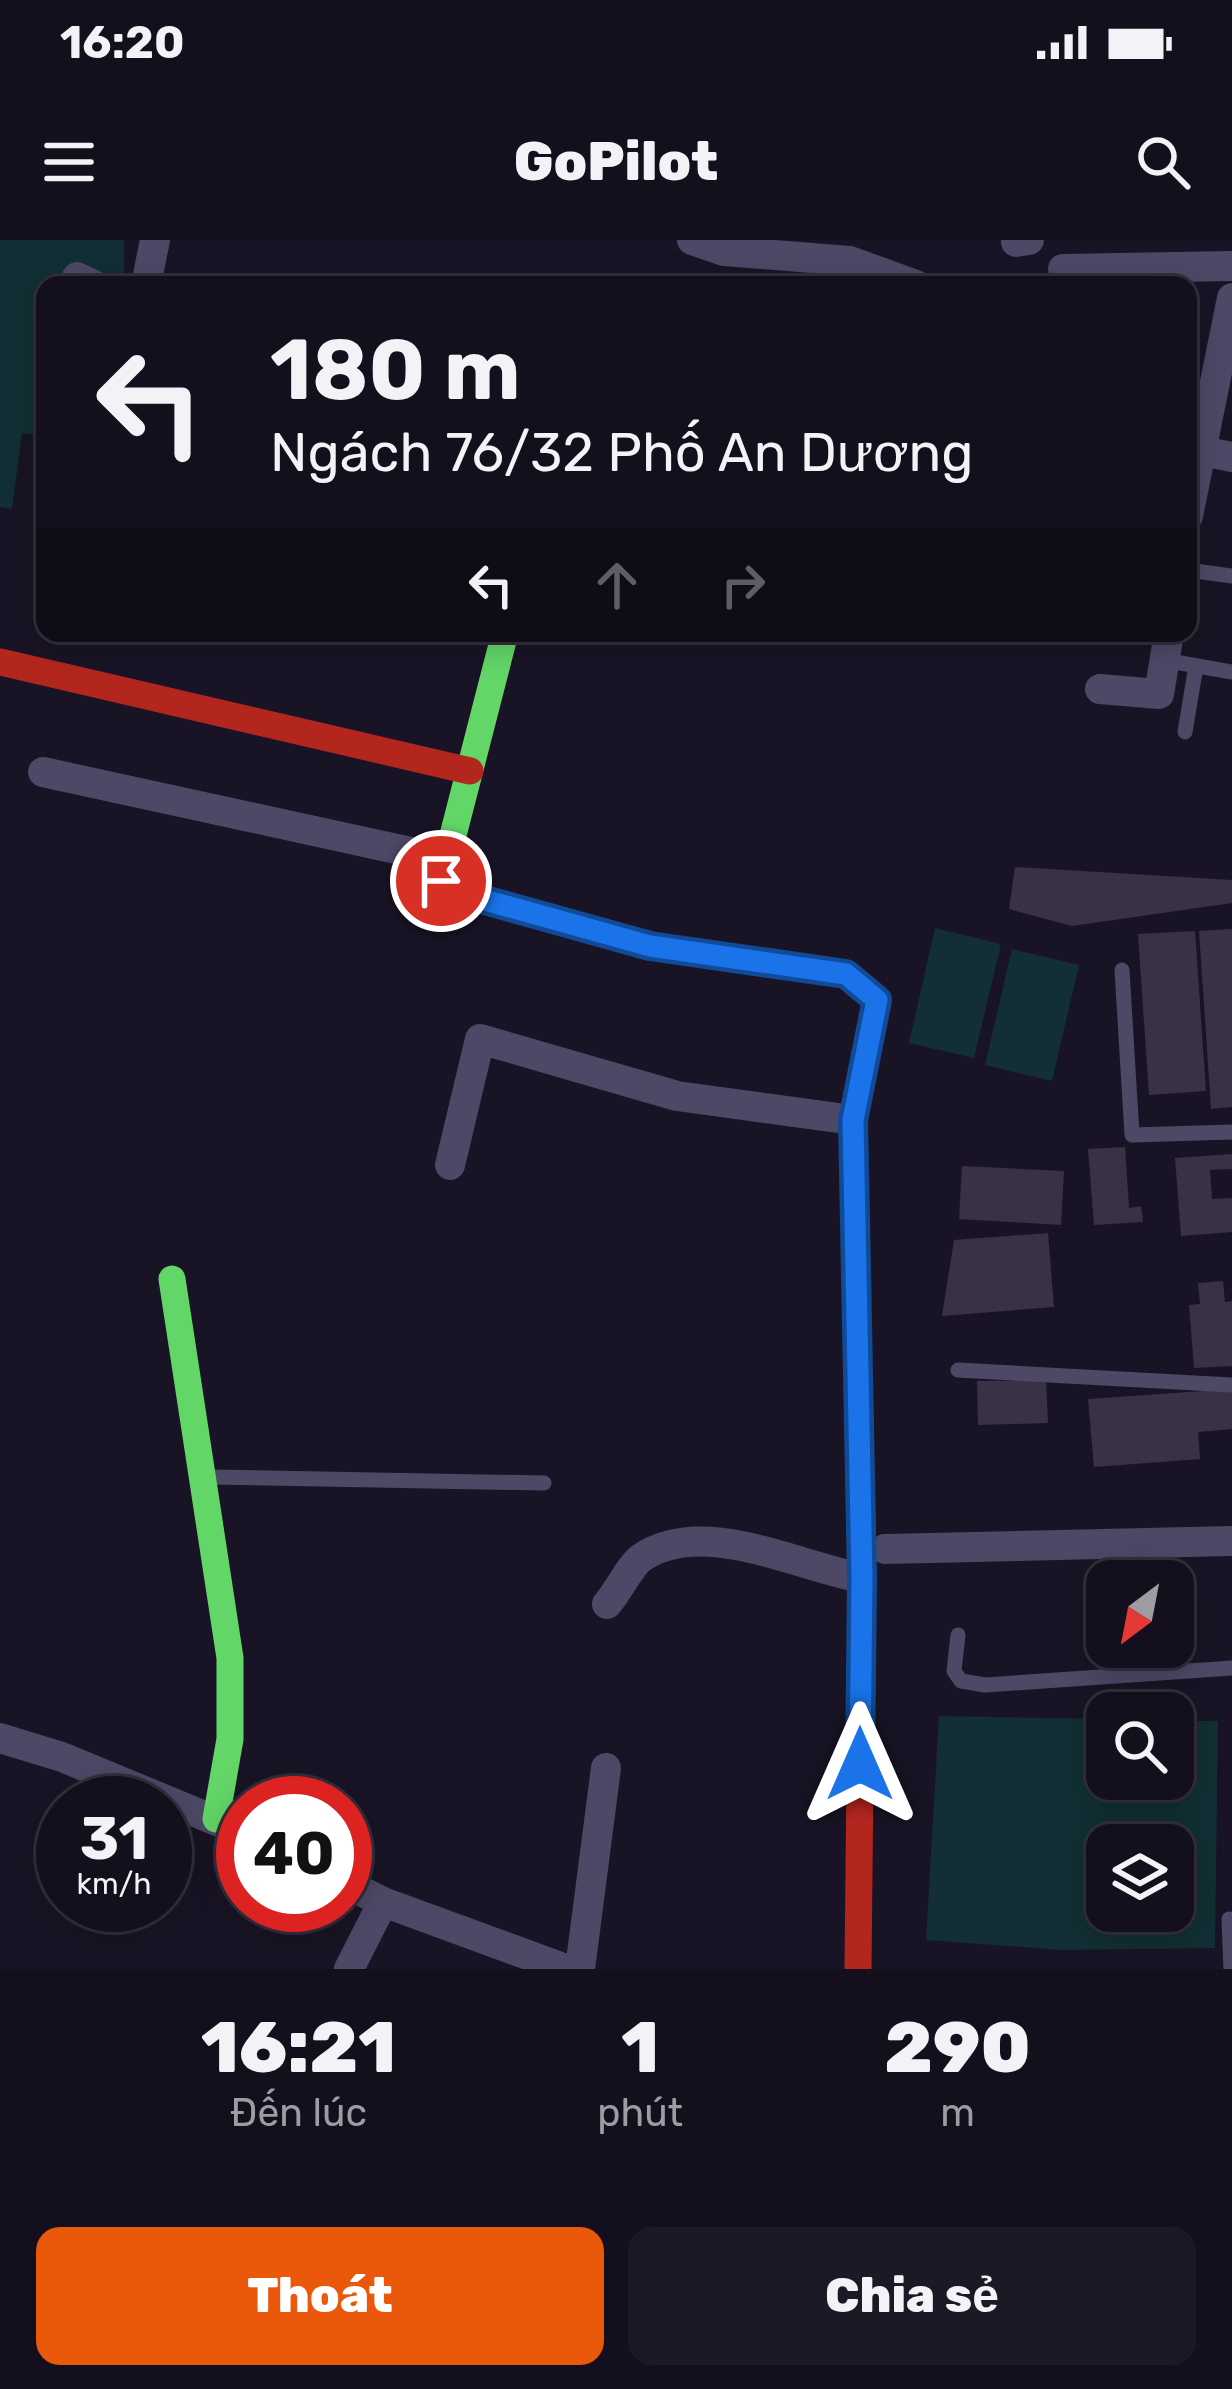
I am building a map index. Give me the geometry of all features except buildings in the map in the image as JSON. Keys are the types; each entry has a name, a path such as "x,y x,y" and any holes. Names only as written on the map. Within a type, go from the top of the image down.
{"street":[{"path":"148,276 154,240"},
{"path":"692,240 783,270 850,261 891,276"},
{"path":"1063,265 1232,266"},
{"path":"1197,434 1232,298"},
{"path":"1197,450 1232,457"},
{"path":"504,642 441,881 456,892 650,946 846,974 877,1000 853,1120 862,1578 858,1969"},
{"path":"1100,689 1159,694 1167,646"},
{"path":"0,662 470,771"},
{"path":"43,772 447,860"},
{"path":"451,1165 480,1039 677,1096 853,1120"},
{"path":"172,1279 206,1478 233,1701 231,1776"},
{"path":"607,1604 637,1560 681,1541 749,1546 820,1570 862,1578"},
{"path":"885,1549 1232,1541"},
{"path":"0,1738 62,1757 216,1820"},
{"path":"580,1969 606,1768"},
{"path":"372,1896 566,1969"},
{"path":"349,1969 383,1902"}],"lane":[{"path":"1197,571 1232,576"},
{"path":"1167,646 1196,666 1232,672"},
{"path":"1186,732 1196,666"},
{"path":"1122,970 1132,1135 1232,1132"},
{"path":"958,1370 1232,1385"},
{"path":"206,1478 544,1483"},
{"path":"958,1635 954,1671 961,1681 985,1685 1232,1668"},
{"path":"1229,1919 1231,1969"}],"green space":[{"path":"0,240 124,240 124,276 36,276 36,435 22,433 12,509 0,507"},
{"path":"935,928 1001,944 974,1058 909,1043"},
{"path":"1012,949 1079,965 1052,1081 985,1065"},
{"path":"939,1716 1086,1719 1086,1800 1194,1800 1194,1721 1218,1721 1215,1948 1063,1950 926,1940"}],"traffic: fast":[{"path":"503,642 441,882 456,892 650,946 763,962"},
{"path":"172,1279 230,1658 230,1739 224,1776"}],"traffic: slow":[{"path":"763,962 846,974 877,1000 853,1120 858,1349"}],"traffic: jam":[{"path":"0,662 470,771"},
{"path":"858,1349 862,1578 858,1969"}],"route":[{"path":"441,881 456,892 650,946 846,974 877,1000 853,1120 862,1578 860,1764"}]}
